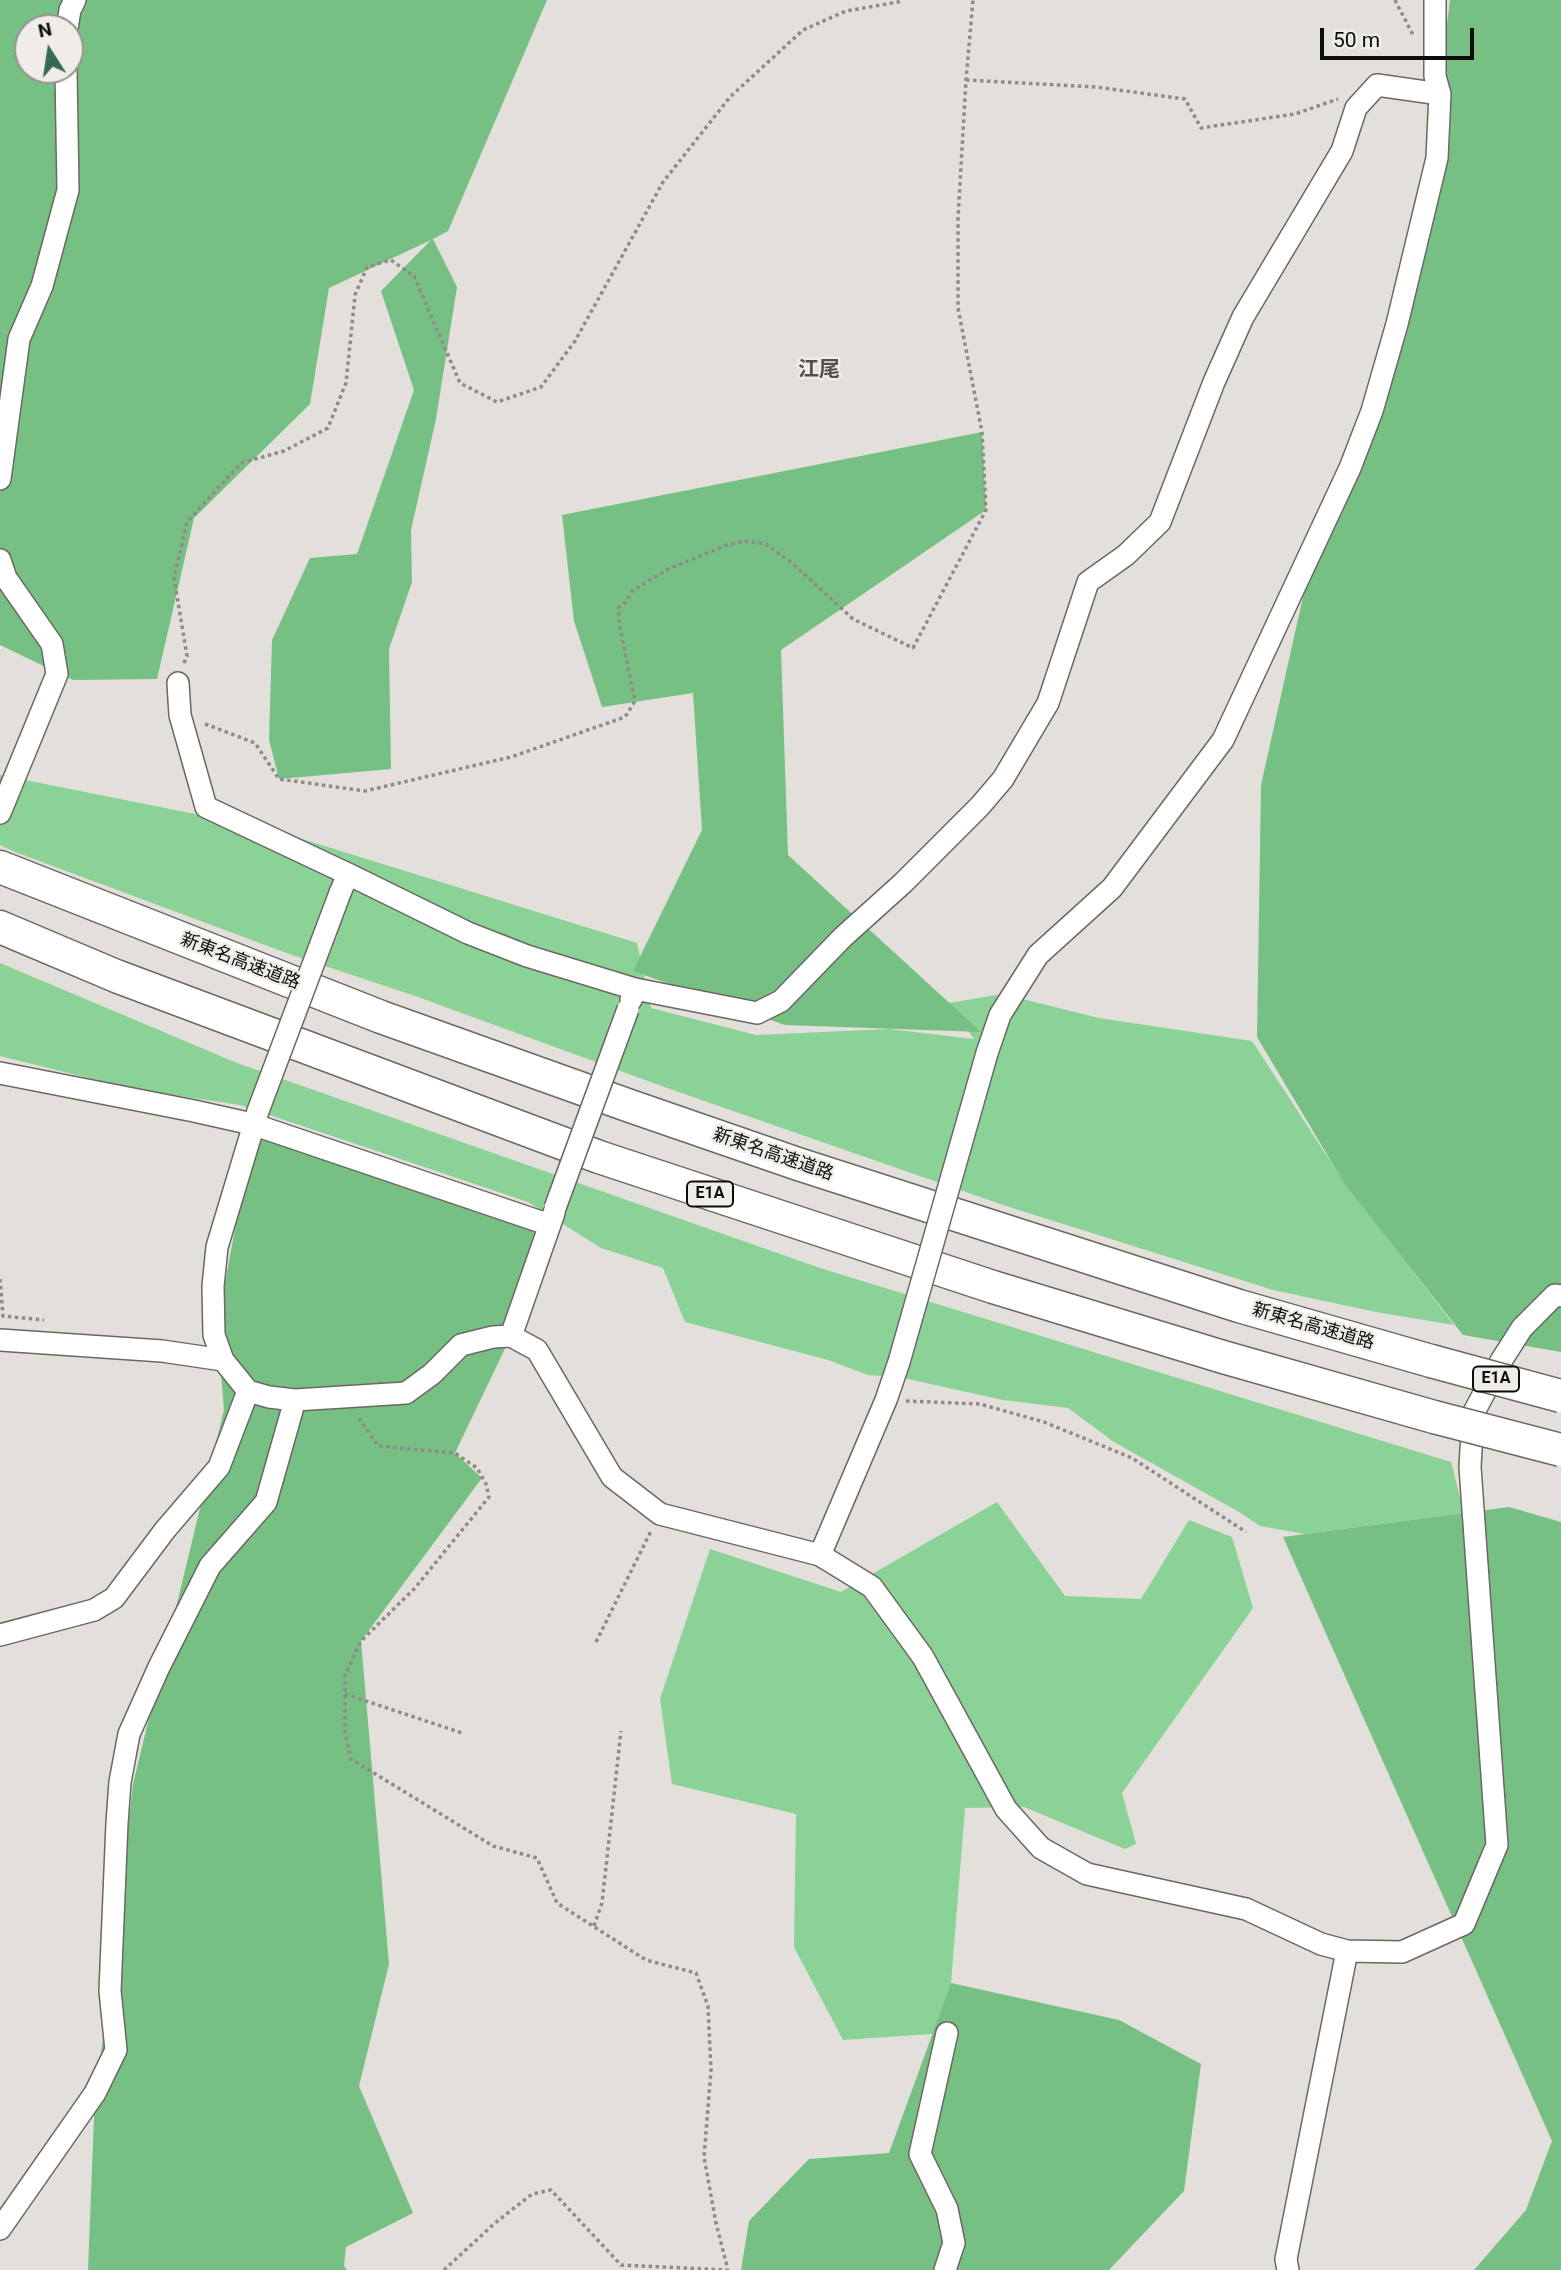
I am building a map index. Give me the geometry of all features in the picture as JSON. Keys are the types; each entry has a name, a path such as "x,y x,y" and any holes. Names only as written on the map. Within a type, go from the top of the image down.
{"highway":[{"name":"新東名高速道路","path":"0,867 381,1017 630,1107 1239,1306 1561,1396"},
{"name":"E1A","path":"0,928 141,985 599,1157 993,1287 1223,1357 1561,1450"}],"street":[{"path":"820,1555 899,1363 1000,1015 1038,955 1112,888 1223,740 1350,468 1368,422 1394,335 1437,158 1440,94 1435,76 1435,0"},
{"path":"0,479 19,339 42,286 68,190 66,84"},
{"path":"178,683 180,715 206,807 344,884 631,999 757,1013 781,1001 843,937 903,883 1003,779 1048,703 1088,582 1126,555 1160,522 1214,382 1243,317 1342,151 1356,108 1377,85 1440,94"},
{"path":"0,560 6,578 52,644 57,674 0,813"},
{"path":"344,884 255,1117 217,1247 213,1286 214,1335 223,1360 248,1391 295,1400 406,1393 432,1374 461,1345 493,1337 511,1336 537,1350 612,1477 660,1514 820,1555 872,1587 923,1657 1006,1810 1041,1848 1087,1874 1246,1909 1321,1944 1347,1951 1402,1952 1464,1924 1497,1844 1470,1467 1473,1414 1522,1328 1555,1295 1561,1296"},
{"path":"511,1336 631,999"},
{"path":"0,1073 194,1111 255,1117 553,1217"},
{"path":"0,1340 162,1351 223,1360"},
{"path":"0,1635 94,1609 114,1598 165,1530 219,1467 248,1391"},
{"path":"0,2228 95,2094 116,2050 110,1992 117,1823 120,1782 130,1734 159,1667 210,1566 266,1502 295,1400"},
{"path":"1288,2270 1286,2259 1347,1951"},
{"path":"945,2270 954,2243 947,2209 920,2154 947,2034"}],"path":[{"path":"178,683 187,656 174,578 187,522 241,463 284,451 328,428 346,383 355,295 367,267 391,260 414,276 460,383 497,402 541,387 575,341 663,183 730,97 803,30 846,11 901,0"},
{"path":"180,715 255,743 279,779 365,791 511,757 625,717 635,701 619,623 619,607 626,602 632,591 668,569 727,545 744,541 766,544 792,563 853,619 913,648 986,510 982,432 958,308 958,218 966,80 974,0"},
{"path":"966,80 1096,87 1185,99 1201,128 1295,114 1377,85"},
{"path":"0,1279 3,1316 56,1321"},
{"path":"346,1398 378,1446 455,1453 477,1468 486,1484 489,1497 415,1588 361,1641 345,1675 345,1733 351,1759 493,1846 537,1858 557,1903 646,1960 696,1973 708,2006 711,2070 704,2157 728,2270 621,2265 551,2190 532,2194 495,2223 444,2270"},
{"path":"886,1400 980,1404 1044,1422 1132,1458 1246,1532"},
{"path":"596,1642 660,1514"},
{"path":"345,1694 462,1733"},
{"path":"594,1927 603,1903 621,1731"}],"green space":[{"path":"0,0 547,0 448,231 433,239 457,287 436,419 411,530 412,582 389,649 391,769 279,779 269,740 272,640 310,558 357,554 414,390 381,291 431,240 329,288 310,404 194,518 157,679 73,680 0,645"},
{"path":"1450,0 1561,0 1561,1352 1463,1335 1344,1183 1257,1037 1261,785 1313,552 1414,289"},
{"path":"982,432 986,510 781,650 788,855 981,1032 785,1025 633,971 702,830 693,693 602,707 574,621 562,515"},
{"path":"0,775 270,829 637,943 651,1008 756,1035 889,1029 974,1039 949,1003 1002,994 1099,1018 1252,1041 1342,1179 1454,1325 1273,1290 1006,1206 667,1088 418,997 292,955 15,852 0,845"},
{"path":"0,963 237,1063 820,1268 1451,1462 1464,1513 1305,1534 1260,1526 1114,1442 1068,1408 1003,1400 899,1377 868,1375 828,1360 685,1322 663,1268 601,1248 528,1202 240,1105 133,1089 0,1056"},
{"path":"253,1133 550,1225 511,1336 455,1453 482,1478 361,1641 389,1964 359,2086 413,2213 346,2247 344,2266 347,2270 88,2270 95,2093 110,1991 133,1784 224,1410 217,1326"},
{"path":"997,1502 1065,1596 1141,1599 1189,1520 1232,1537 1253,1608 1122,1793 1136,1844 1125,1849 1024,1807 965,1808 947,2033 843,2040 794,1947 796,1814 672,1784 660,1699 710,1549 841,1592"},
{"path":"1509,1507 1561,1522 1561,2270 1474,2270 1526,2210 1552,2141 1283,1537"},
{"path":"951,1983 1119,2020 1201,2064 1184,2191 1109,2270 741,2270 749,2221 809,2159 889,2153"}],"district":[{"name":"江尾","path":"819,371"}]}
